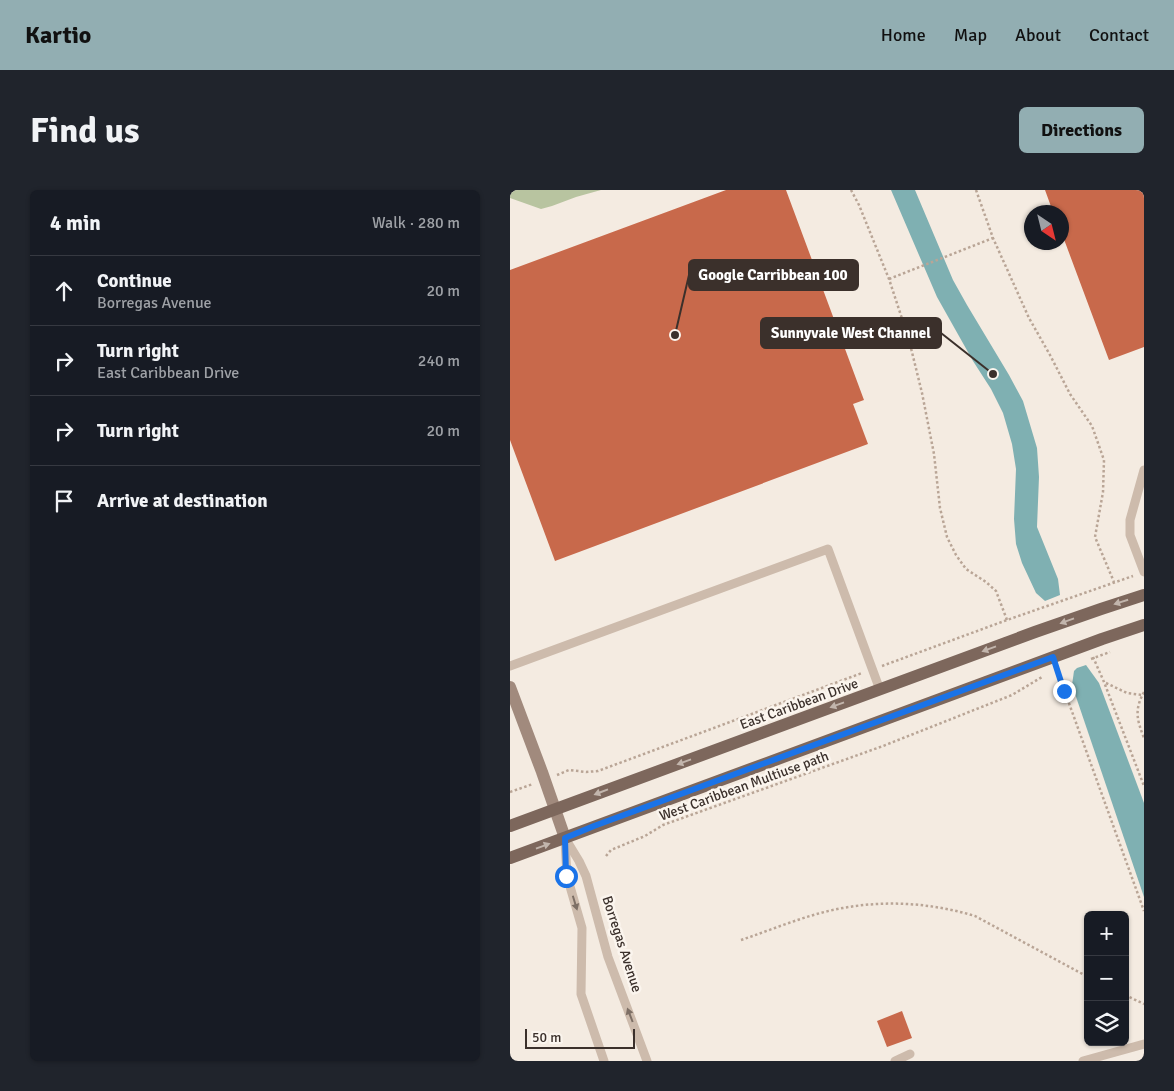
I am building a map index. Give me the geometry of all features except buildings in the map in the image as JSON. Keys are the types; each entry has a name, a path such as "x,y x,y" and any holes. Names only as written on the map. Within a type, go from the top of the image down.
{"main road":[{"name":"East Caribbean Drive","path":"510,826 1035,632 1144,595"},
{"path":"510,858 1087,644 1144,625"}],"street":[{"name":"Borregas Avenue","path":"510,687 565,838"}],"lane":[{"path":"1144,470 1130,520 1130,535 1144,572"},
{"path":"510,666 828,549 880,690"},
{"name":"Borregas Avenue","path":"565,838 566,876 582,928 581,994 604,1061"},
{"name":"Borregas Avenue","path":"565,838 586,876 608,957 647,1061"},
{"path":"1083,1061 1144,1044"},
{"path":"895,1061 910,1054"}],"path":[{"path":"851,190 889,279 909,340 934,454 940,508 947,537 966,569 996,591 1007,620"},
{"path":"976,190 993,238 1029,318 1070,394 1092,426 1104,460 1103,492 1095,537 1114,582"},
{"path":"889,279 993,238"},
{"path":"562,772 569,770 598,771 1131,576"},
{"path":"1087,644 1104,682 1144,786"},
{"path":"1084,661 1117,649"},
{"path":"1048,659 1057,670 1144,911"},
{"path":"1051,672 1057,670"},
{"name":"West Caribbean Multiuse path","path":"606,856 611,850 645,836 663,825 892,742 1012,695 1046,674"},
{"path":"1104,682 1126,693 1142,695"},
{"path":"1144,692 1138,705 1137,715 1144,738"},
{"path":"510,792 522,788"},
{"path":"741,940 804,918 841,908 866,904 933,906 975,916 1084,975"},
{"path":"1129,997 1144,1004"}],"green space":[{"path":"510,190 601,190 541,209 510,198"}],"water":[{"path":"891,190 915,190 953,280 1023,401 1037,448 1039,477 1037,527 1058,579 1060,595 1045,601 1036,593 1022,563 1016,544 1014,519 1016,469 1012,444 1003,413 937,297"},
{"path":"1086,665 1099,683 1144,803 1144,897 1072,685 1074,671"}],"place":[{"name":"Google Carribbean 100","path":"675,335"},
{"name":"Sunnyvale West Channel","path":"993,374"}],"route":[{"path":"566,876 565,838 594,826 1053,657 1064,691"}]}
